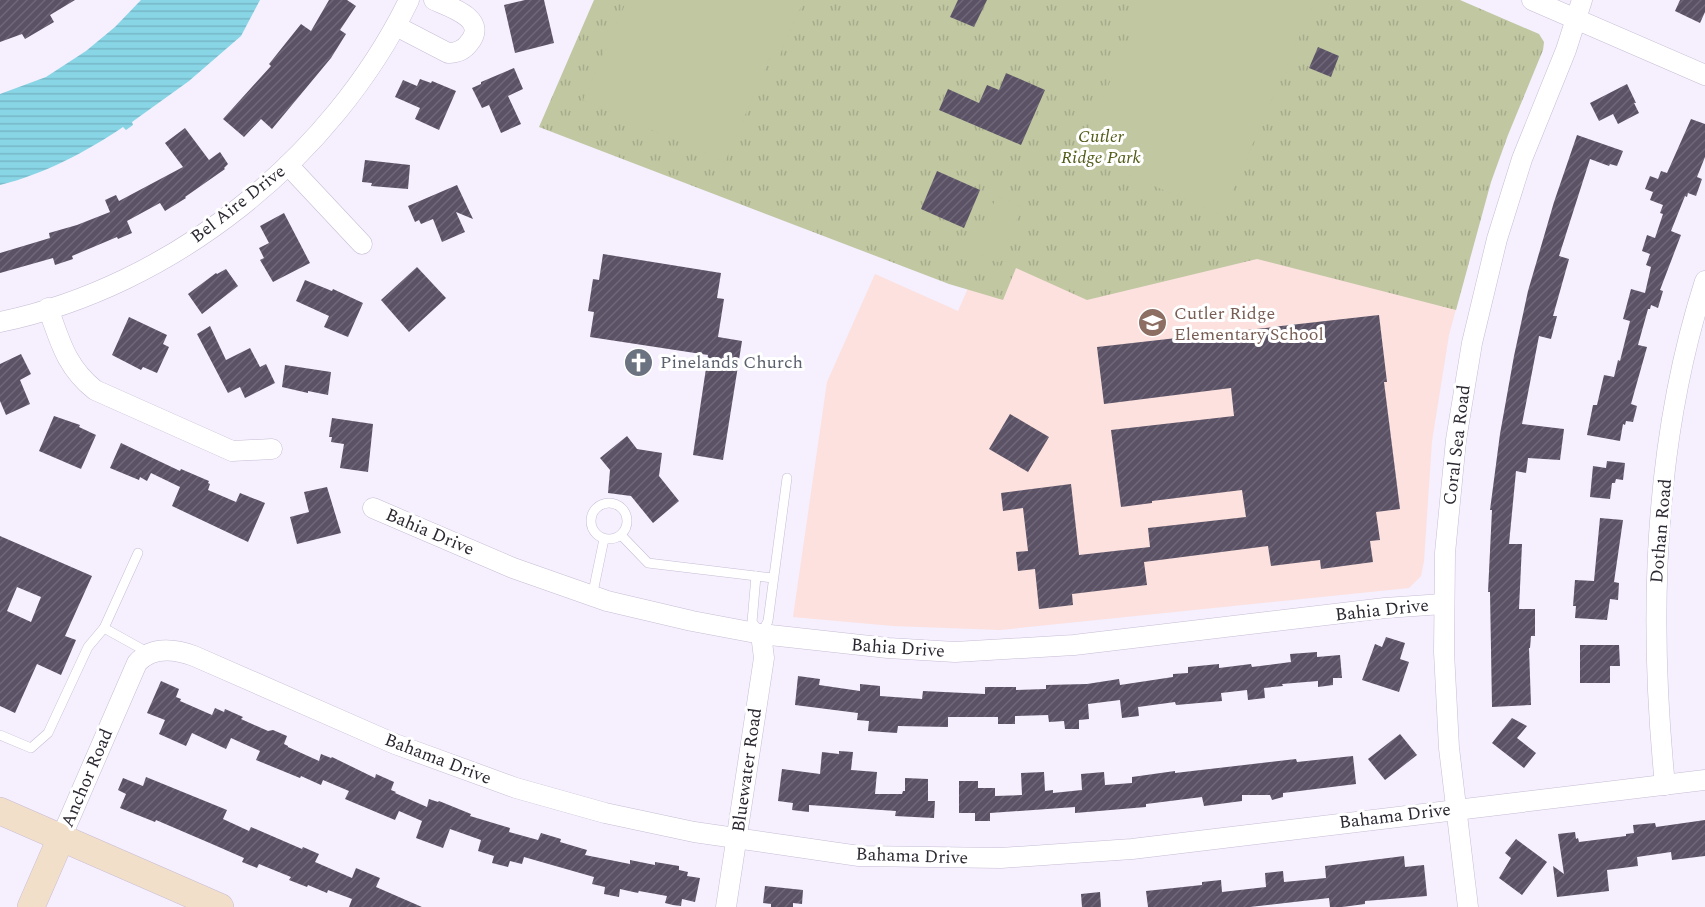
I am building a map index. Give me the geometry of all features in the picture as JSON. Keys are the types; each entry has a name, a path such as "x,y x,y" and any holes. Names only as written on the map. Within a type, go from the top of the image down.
{"street":[{"name":"Bel Aire Drive","path":"0,322 48,309 106,287 178,250 218,223 288,165 348,99 396,26 409,0"},
{"path":"396,26 448,53 453,53 466,46 474,36 472,21 461,12 434,0"},
{"path":"1532,0 1705,75"},
{"name":"Coral Sea Road","path":"1468,907 1455,808 1445,698 1443,604 1454,451 1476,322 1492,256 1510,194 1536,121 1566,50 1582,0"},
{"path":"288,165 362,244"},
{"name":"Dothan Road","path":"1665,785 1656,669 1655,596 1659,528 1675,404 1705,281"},
{"path":"48,309 71,365 95,390 232,451 272,448"},
{"name":"Bahia Drive","path":"373,508 522,571 591,597 692,621 761,634 897,649 955,652 1074,645 1396,607 1443,604"},
{"name":"Bluewater Road","path":"726,907 764,658 761,634"},
{"name":"Bahama Drive","path":"149,654 166,650 185,653 395,744 516,788 635,820 737,840 859,856 1001,858 1132,849 1455,808 1705,780"},
{"name":"Anchor Road","path":"32,907 134,668 143,656 149,654"},
{"path":"0,812 220,907"}],"lane":[{"path":"756,576 752,622 761,634 768,621 787,478"},
{"path":"606,503 618,505 626,513 627,525 621,536 610,540 604,539 594,532 591,520 595,509 606,503"},
{"path":"621,536 648,563 773,579"},
{"path":"591,597 604,539"},
{"path":"0,735 31,748 48,733 88,647 104,628 138,553"},
{"path":"104,628 149,654"}],"shaded area":[{"name":"Cutler Ridge Elementary School","path":"1095,0 1471,253 1449,335 1432,441 1421,576 1409,588 1000,630 893,626 793,617 827,382 875,274 958,311"}],"green space":[{"name":"Cutler Ridge Park","path":"594,0 1460,0 1539,34 1544,42 1543,50 1491,182 1456,310 1257,259 1087,300 1016,268 1003,300 949,284 539,127"},
{"path":"627,0 804,0 778,59 770,57 725,162 583,100"},
{"path":"1145,0 1315,0 1222,215 1079,154"},
{"path":"997,196 1022,207 998,262 972,251"}],"water":[{"path":"141,0 260,0 241,36 189,81 132,122 133,125 126,130 123,127 94,145 48,168 0,185 0,94 46,77 86,51 115,27"}],"building":[{"path":"0,0 75,0 50,15 54,22 25,39 22,34 0,42"},
{"path":"329,0 347,0 356,6 340,30 346,34 331,58 272,129 261,119 244,137 223,119 271,66 269,64 301,24 311,31"},
{"path":"525,0 544,0 554,43 515,53 504,5"},
{"path":"958,0 987,0 974,27 950,17"},
{"path":"1680,0 1705,0 1705,12 1700,23 1675,11"},
{"path":"1318,47 1339,56 1331,77 1309,68"},
{"path":"514,68 523,89 508,96 521,124 501,133 489,105 482,108 472,88"},
{"path":"1006,73 1045,90 1021,145 939,110 948,89 979,103 987,85 999,90"},
{"path":"420,79 431,83 432,81 456,91 439,130 415,119 420,108 395,97 403,80 417,86"},
{"path":"1627,84 1639,113 1618,124 1613,114 1599,121 1590,103"},
{"path":"1691,119 1705,124 1705,157 1697,177 1702,179 1696,196 1688,193 1687,197 1685,196 1671,231 1681,235 1660,290 1663,291 1658,308 1651,305 1648,309 1638,345 1647,347 1631,404 1637,406 1633,422 1626,421 1625,425 1623,424 1620,441 1587,435 1593,405 1597,405 1604,375 1614,377 1618,360 1620,361 1630,321 1623,319 1631,289 1645,293 1651,267 1646,265 1650,254 1642,251 1647,235 1655,238 1663,214 1660,213 1663,205 1650,200 1653,192 1645,189 1650,176 1658,179 1661,171 1667,173"},
{"path":"185,128 209,160 220,152 228,164 225,169 165,211 160,203 127,221 132,233 118,239 117,237 72,256 73,259 55,265 53,258 0,273 0,253 50,238 49,233 110,212 105,200 116,195 119,201 183,167 165,143"},
{"path":"1577,135 1623,151 1617,166 1610,164 1609,166 1590,159 1559,256 1569,259 1553,316 1557,316 1551,339 1539,336 1522,424 1564,429 1560,460 1528,458 1526,473 1516,471 1509,544 1522,544 1519,609 1535,609 1535,636 1531,636 1529,648 1531,705 1492,707 1490,592 1488,592 1492,510 1490,510 1500,434 1528,291 1554,202"},
{"path":"365,160 410,165 408,189 371,186 372,183 362,182"},
{"path":"937,171 980,190 964,228 921,209"},
{"path":"457,185 473,219 456,212 465,232 442,242 433,219 421,224 419,220 415,222 408,206"},
{"path":"284,213 310,263 273,282 260,260 264,258 259,248 269,243 260,226"},
{"path":"603,254 721,273 717,298 724,299 718,337 742,341 723,460 693,455 708,355 590,337 594,312 588,311 593,279 599,280"},
{"path":"417,267 446,298 409,332 381,300"},
{"path":"226,269 238,286 202,314 188,294 216,273"},
{"path":"305,280 332,291 333,289 363,303 348,337 324,327 329,316 296,301"},
{"path":"1379,315 1387,382 1384,382 1400,509 1376,512 1380,540 1370,541 1373,562 1321,569 1320,560 1271,566 1268,546 1144,562 1147,585 1072,594 1073,605 1039,609 1035,569 1018,571 1016,552 1028,551 1023,508 1003,511 1001,493 1071,484 1079,555 1150,547 1148,528 1246,517 1242,490 1121,507 1111,430 1234,416 1231,388 1104,404 1097,347"},
{"path":"129,317 167,335 163,344 169,347 157,373 143,367 141,370 112,355"},
{"path":"210,326 226,360 250,348 260,367 266,364 275,383 245,398 240,387 228,393 197,334"},
{"path":"21,354 31,374 20,380 30,404 6,415 0,401 0,364"},
{"path":"285,365 331,372 328,395 282,387"},
{"path":"1010,414 1049,437 1028,472 989,449"},
{"path":"54,416 80,425 79,427 96,435 81,469 39,451"},
{"path":"332,418 373,424 368,472 340,468 344,444 331,442 332,437 329,437"},
{"path":"627,436 637,449 662,453 659,476 679,501 653,523 631,496 608,493 610,470 600,458"},
{"path":"121,443 180,471 181,469 209,481 208,490 236,502 240,493 265,503 248,542 172,506 180,487 151,473 147,481 110,468"},
{"path":"1607,461 1625,463 1623,480 1616,479 1615,483 1612,483 1610,499 1590,497 1593,466 1606,468"},
{"path":"327,487 341,533 297,544 290,517 309,512 304,492"},
{"path":"1600,518 1623,520 1614,582 1619,583 1618,600 1610,599 1607,620 1575,618 1576,606 1573,606 1575,580 1594,581"},
{"path":"0,536 92,576 65,636 76,640 61,675 37,664 15,713 0,706","holes":["17,587 41,597 31,622 7,611"]},
{"path":"1386,637 1405,643 1400,659 1409,662 1399,692 1362,680 1375,644 1382,647"},
{"path":"1580,645 1619,645 1620,666 1610,666 1610,683 1580,683"},
{"path":"1317,652 1317,657 1340,655 1342,678 1333,678 1333,685 1318,687 1318,681 1282,684 1283,686 1264,688 1265,698 1248,700 1247,690 1221,693 1222,701 1176,705 1175,702 1138,707 1139,716 1122,718 1120,700 1088,704 1089,719 1079,720 1079,729 1065,729 1064,721 1049,722 1048,715 1015,716 1015,724 998,724 998,717 948,717 948,727 898,726 897,733 868,731 869,721 857,720 858,713 795,705 798,676 820,679 819,685 860,691 860,684 880,686 880,696 922,699 923,691 985,694 985,687 1016,687 1016,690 1046,689 1046,685 1087,684 1119,679 1120,685 1173,677 1173,674 1188,673 1188,667 1219,664 1219,668 1251,664 1252,667 1291,662 1290,654"},
{"path":"161,681 179,689 176,697 181,699 180,701 212,715 215,708 224,712 225,709 268,731 273,730 287,736 284,744 319,761 321,754 332,757 375,778 376,774 394,782 391,790 427,807 429,799 439,801 471,814 470,816 510,828 509,832 538,840 541,833 561,839 560,842 587,850 585,855 630,864 630,860 655,865 655,862 679,866 679,870 688,872 687,876 700,878 695,902 682,899 681,906 673,905 665,903 667,896 620,889 619,897 604,894 605,887 592,884 594,877 524,857 522,864 510,861 508,867 492,863 494,856 478,851 481,840 450,829 443,848 416,838 422,821 399,811 395,820 345,799 349,791 323,780 321,785 301,776 300,778 256,760 260,751 231,738 226,749 192,733 186,746 159,734 165,720 147,713"},
{"path":"1512,718 1527,726 1517,738 1536,753 1524,768 1492,743"},
{"path":"1400,734 1417,755 1385,780 1368,759"},
{"path":"839,751 853,752 851,770 877,772 875,794 902,794 905,791 905,778 928,779 928,801 935,801 934,818 895,816 896,811 809,805 809,812 792,810 793,803 778,801 782,769 820,774 822,752 839,754"},
{"path":"1353,756 1356,784 1283,793 1283,797 1272,800 1270,795 1242,795 1242,801 1204,806 1202,797 1146,804 1146,807 1075,813 1075,807 990,813 990,821 975,821 975,813 959,813 959,781 978,781 978,788 995,788 995,796 1022,795 1021,773 1044,772 1045,791 1053,790 1053,793 1082,790 1081,774 1104,772 1105,785 1132,783 1132,777 1175,771 1175,773 1296,759 1297,762"},
{"path":"146,777 227,810 223,819 249,831 251,827 319,854 315,862 352,878 356,868 380,878 376,887 422,907 349,907 352,899 328,890 327,893 308,885 307,887 289,880 291,877 259,864 257,868 242,862 244,858 156,820 155,822 120,808 126,794 118,790 123,778 143,786"},
{"path":"1705,820 1705,856 1672,860 1671,852 1637,857 1638,866 1607,870 1609,891 1557,897 1553,866 1564,874 1558,834 1575,832 1579,842 1626,836 1626,834 1634,833 1633,825 1655,823 1656,827"},
{"path":"1516,839 1547,862 1522,895 1499,878 1511,858 1505,853"},
{"path":"1404,856 1405,867 1424,865 1427,896 1365,901 1365,904 1342,907 1330,907 1329,898 1250,907 1148,907 1146,891 1202,885 1202,882 1221,880 1222,892 1266,887 1265,873 1283,871 1284,882 1326,878 1325,866"},
{"path":"765,886 803,890 802,904 793,903 793,907 771,907 771,904 763,903"},
{"path":"1100,892 1101,907 1082,907 1081,894"}],"place":[{"name":"Cutler Ridge Elementary School","path":"1153,323"},
{"name":"Pinelands Church","path":"639,362"}]}
